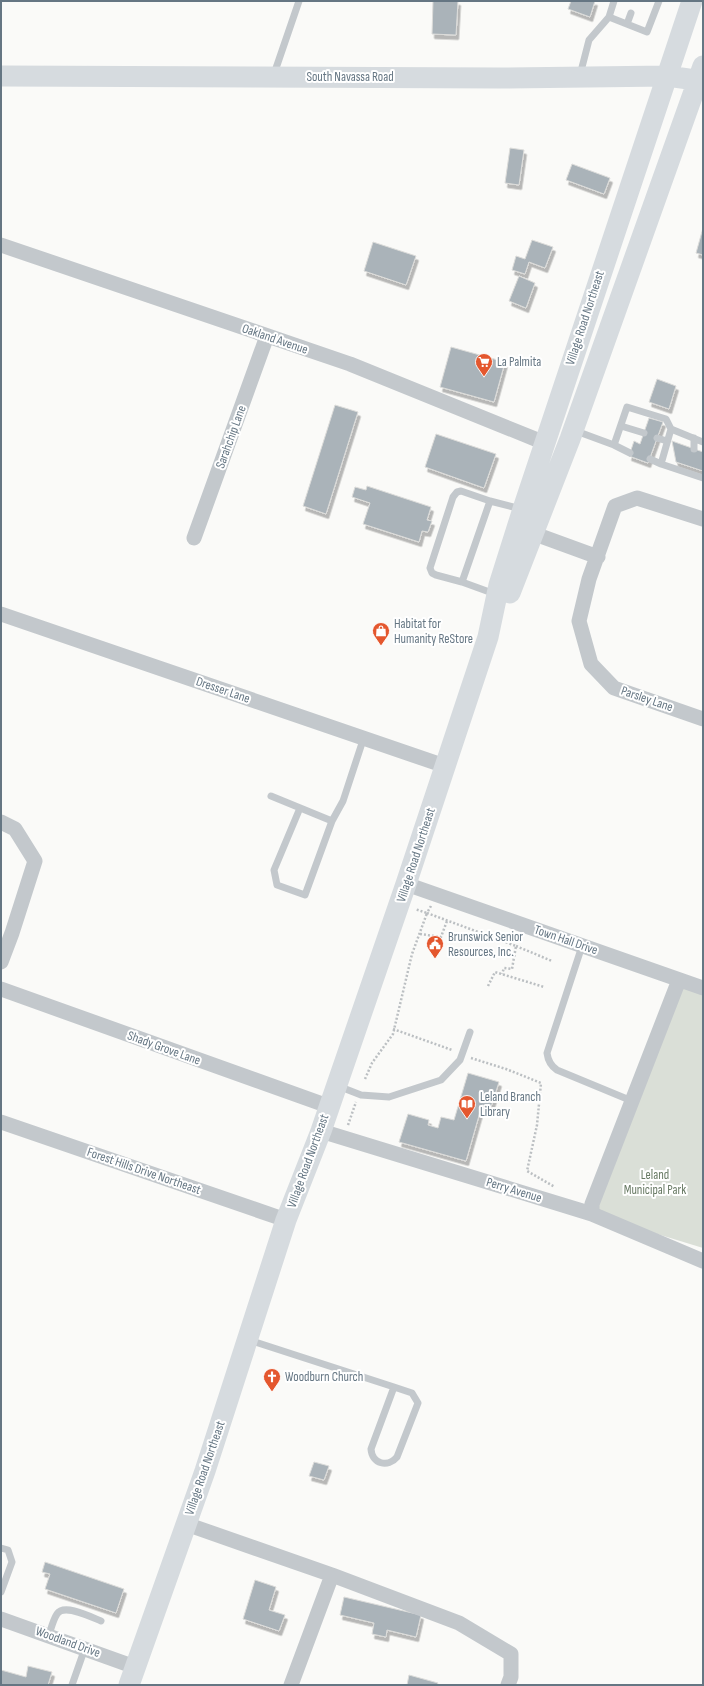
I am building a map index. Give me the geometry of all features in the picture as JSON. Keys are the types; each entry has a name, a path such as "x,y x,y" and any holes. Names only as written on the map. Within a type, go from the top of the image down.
{"main road":[{"name":"Village Road Northeast","path":"488,637 510,591 545,443 592,297 692,1"},
{"name":"South Navassa Road","path":"1,76 701,76"},
{"name":"Village Road Northeast","path":"132,1676 186,1524 286,1220 320,1131 403,894 488,637 497,595 525,524 573,430 701,76"}],"street":[{"name":"Oakland Avenue","path":"1,245 350,364 545,443"},
{"name":"Sarahchip Lane","path":"194,538 267,336"},
{"name":"Parsley Lane","path":"703,519 637,498 615,506 589,579 579,621 591,664 614,688 703,719"},
{"path":"525,524 598,557"},
{"name":"Dresser Lane","path":"1,614 364,737 445,766"},
{"path":"1,822 16,829 35,861 1,962"},
{"name":"Town Hall Drive","path":"403,894 582,946 703,988"},
{"path":"592,1214 592,1204 679,980"},
{"name":"Shady Grove Lane","path":"1,989 328,1106"},
{"name":"Forest Hills Drive Northeast","path":"1,1122 286,1220"},
{"name":"Perry Avenue","path":"320,1131 592,1214 703,1261"},
{"path":"186,1524 332,1575 459,1623 511,1654 511,1677 508,1685"},
{"path":"290,1685 332,1575"},
{"name":"Woodland Drive","path":"1,1618 85,1648 132,1676"}],"lane":[{"path":"273,76 299,1"},
{"path":"580,77 589,40 609,17 614,1"},
{"path":"609,17 647,32 659,1"},
{"path":"627,24 630,13"},
{"path":"614,445 627,407 666,419 671,429 661,464"},
{"path":"621,426 644,433"},
{"path":"671,429 703,442"},
{"path":"573,430 614,445 630,453"},
{"path":"657,438 668,441"},
{"path":"694,438 694,449"},
{"path":"650,459 661,464 696,472 703,478"},
{"path":"497,595 432,573 430,568 453,497 457,492 461,491 490,501 525,524"},
{"path":"462,582 490,501"},
{"path":"300,808 274,870 277,885 305,895 332,821 343,801 364,737"},
{"path":"271,796 332,821"},
{"path":"582,946 547,1053 548,1058 552,1066 557,1070 633,1101"},
{"path":"336,1085 361,1095 389,1097 441,1080 460,1060 470,1032"},
{"path":"247,1339 394,1387 412,1393 418,1403 397,1458 393,1463 387,1464 376,1460 372,1456 371,1449 394,1387"},
{"path":"1,1548 8,1550 12,1562 1,1592"},
{"path":"49,1635 56,1615 60,1611 68,1609 101,1621"},
{"path":"72,1685 85,1648"}],"path":[{"path":"403,894 427,913 552,961"},
{"path":"365,1078 372,1063 393,1034 393,1029 427,913"},
{"path":"420,934 441,937 447,921"},
{"path":"502,974 504,968 512,969 516,946"},
{"path":"488,986 495,972 544,987"},
{"path":"393,1029 452,1050"},
{"path":"470,1058 506,1069 541,1083 537,1125 527,1171 556,1188"},
{"path":"345,1139 351,1113 357,1099"}],"green space":[{"name":"Leland Municipal Park","path":"679,980 703,990 703,1248 592,1214"}],"building":[{"path":"433,1 458,1 456,35 432,34"},
{"path":"571,1 595,1 590,17 568,9"},
{"path":"510,148 524,150 519,185 505,183"},
{"path":"572,164 610,178 604,194 566,180"},
{"path":"703,228 703,255 696,253"},
{"path":"532,240 553,247 545,268 529,262 525,274 512,270 516,256 525,259"},
{"path":"373,242 416,256 406,285 364,271"},
{"path":"519,276 535,283 526,308 509,301"},
{"path":"451,347 505,362 494,402 440,387"},
{"path":"657,379 676,386 669,409 649,402"},
{"path":"335,405 358,412 326,514 303,506"},
{"path":"649,418 663,422 648,463 629,456 634,441 640,444"},
{"path":"436,434 496,454 484,488 425,467"},
{"path":"672,441 703,452 703,471 676,462"},
{"path":"367,486 431,507 427,520 432,521 428,532 422,531 419,542 363,524 370,503 352,497 355,487 366,490"},
{"name":"Leland Branch Library","path":"468,1073 499,1082 491,1107 482,1105 466,1161 399,1142 408,1114 429,1120 428,1125 438,1128 441,1117 454,1120"},
{"path":"314,1462 329,1466 324,1480 309,1476"},
{"path":"45,1562 124,1589 116,1613 45,1589 50,1574 42,1572"},
{"path":"255,1580 276,1587 269,1610 285,1615 279,1631 243,1619"},
{"path":"344,1597 421,1615 416,1637 387,1630 386,1637 372,1634 374,1623 340,1615"},
{"path":"28,1666 52,1672 48,1685 1,1685 1,1670 26,1677"},
{"path":"409,1675 438,1683 437,1685 407,1685"}],"place":[{"name":"La Palmita","path":"484,377"},
{"name":"Habitat for Humanity ReStore","path":"381,646"},
{"name":"Brunswick Senior Resources, Inc.","path":"435,959"},
{"name":"Leland Branch Library","path":"467,1119"},
{"name":"Woodburn Church","path":"272,1392"}]}
